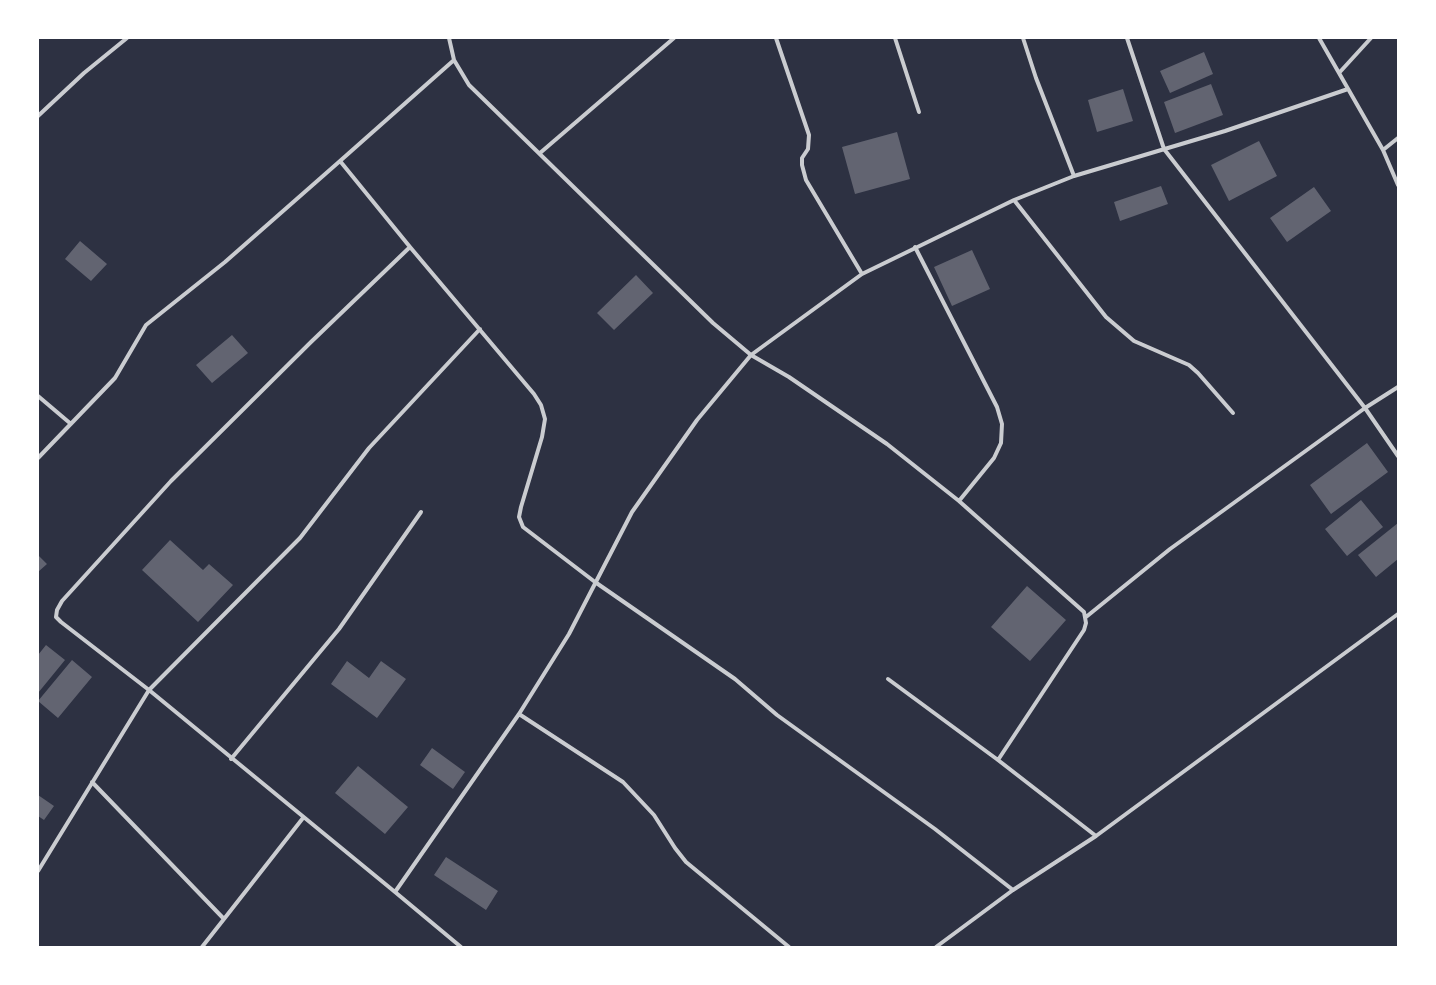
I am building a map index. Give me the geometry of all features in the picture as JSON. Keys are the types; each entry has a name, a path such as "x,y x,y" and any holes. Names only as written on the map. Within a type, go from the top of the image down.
{"street":[{"path":"38,116 84,74 128,38"},
{"path":"449,38 454,60 469,85 713,324 751,355 789,377 887,444 959,501 1080,607 1086,617 1084,630 998,760"},
{"path":"540,153 674,38"},
{"path":"776,38 809,135 808,149 802,158 802,165 806,180 862,274"},
{"path":"895,38 919,112"},
{"path":"1023,38 1036,78 1074,176"},
{"path":"1127,38 1164,149 1365,408 1398,456"},
{"path":"1319,38 1383,150 1398,185"},
{"path":"1339,73 1371,38"},
{"path":"38,458 115,378 146,325 225,262 454,60"},
{"path":"395,892 519,714 569,634 632,512 657,474 698,420 751,355 862,274 1014,200 1074,176 1225,131 1348,89"},
{"path":"1383,150 1398,138"},
{"path":"340,161 410,247 534,394 541,405 545,419 542,437 521,507 519,517 523,527 595,582 735,679 776,715 935,829 1013,890"},
{"path":"1014,200 1106,317 1134,341 1189,365 1198,373 1233,413"},
{"path":"410,247 170,481 62,601 57,610 56,616 61,622 149,690 461,947"},
{"path":"915,247 997,407 1002,424 1001,443 994,458 959,501"},
{"path":"38,871 149,690 300,538 368,448 480,329"},
{"path":"1086,617 1170,550 1365,408 1398,387"},
{"path":"38,396 71,424"},
{"path":"231,759 339,629 421,512"},
{"path":"936,947 1013,890 1096,836 1398,614"},
{"path":"888,679 998,760 1096,836"},
{"path":"519,714 623,782 654,815 675,848 686,862 788,947"},
{"path":"92,782 224,919"},
{"path":"202,947 303,818"}],"building":[{"path":"1204,52 1213,74 1170,93 1160,71"},
{"path":"1211,84 1223,115 1175,133 1164,102"},
{"path":"1123,89 1133,121 1097,132 1088,100"},
{"path":"897,132 910,179 855,194 842,147"},
{"path":"1259,141 1277,176 1229,201 1211,165"},
{"path":"1161,186 1168,204 1120,221 1114,202"},
{"path":"1314,187 1331,211 1287,242 1270,218"},
{"path":"80,241 107,264 91,281 65,259"},
{"path":"972,250 990,289 952,306 934,267"},
{"path":"636,275 653,293 614,330 597,313"},
{"path":"232,335 248,353 212,383 196,365"},
{"path":"1367,443 1388,472 1331,514 1310,485"},
{"path":"1361,500 1383,527 1347,556 1325,529"},
{"path":"1398,523 1398,559 1376,577 1358,555"},
{"path":"170,540 203,570 209,564 233,585 198,622 142,570"},
{"path":"38,555 47,564 38,572"},
{"path":"1027,586 1066,620 1030,661 991,627"},
{"path":"46,645 65,660 38,693 38,655"},
{"path":"72,660 92,677 58,718 38,701"},
{"path":"347,661 369,678 381,661 406,679 377,718 331,684"},
{"path":"432,748 465,772 453,789 420,765"},
{"path":"358,766 408,807 385,834 335,793"},
{"path":"38,795 54,806 44,820 38,816"},
{"path":"446,857 498,891 486,910 434,875"}]}
